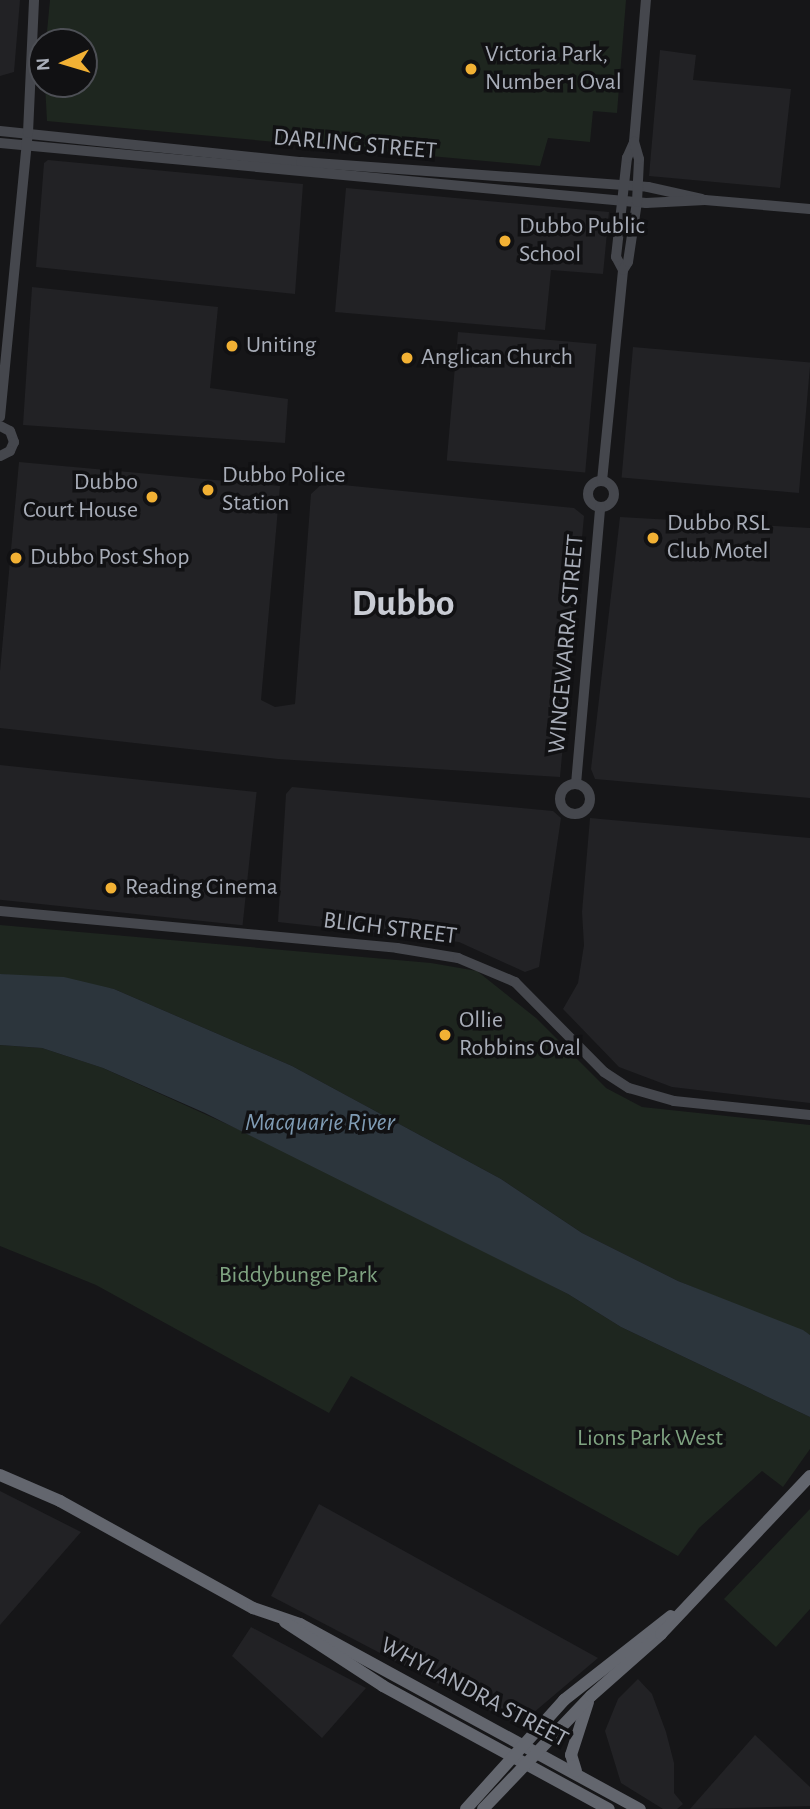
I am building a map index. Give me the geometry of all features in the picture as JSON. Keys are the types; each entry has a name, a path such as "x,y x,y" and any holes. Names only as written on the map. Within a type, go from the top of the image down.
{"highway":[{"name":"WHYLANDRA STREET","path":"0,1475 60,1501 285,1622 383,1686 609,1809"},
{"path":"466,1809 522,1745 610,1660 682,1607 810,1476"},
{"path":"483,1809 591,1696 662,1634 682,1607"},
{"name":"WHYLANDRA STREET","path":"285,1622 300,1624 522,1745 576,1771 640,1809"},
{"path":"576,1771 573,1748 591,1696"}],"street":[{"path":"0,417 28,133 34,0"},
{"path":"623,270 616,257 624,185 634,142 646,0"},
{"name":"DARLING STREET","path":"0,131 290,161 638,186 682,191 705,200"},
{"path":"601,481 612,487 614,495 611,503 600,507 592,504 588,492 601,481 623,270 628,262 637,202 639,159 634,142"},
{"name":"DARLING STREET","path":"0,143 637,202 679,204 705,200 810,209"},
{"path":"0,426 10,430 14,442 10,451 0,456"},
{"name":"WINGEWARRA STREET","path":"576,784 600,507"},
{"name":"BLIGH STREET","path":"0,911 397,948 458,958 514,982 604,1072 629,1088 674,1101 810,1115"}],"shaded area":[{"path":"0,0 20,0 14,72 0,76"},
{"path":"660,50 696,55 693,80 791,89 780,188 649,176"},
{"path":"48,160 303,184 295,294 36,267 44,163"},
{"name":"Dubbo Public School","path":"346,188 609,212 603,274 551,270 545,330 335,312"},
{"path":"32,287 218,307 210,388 288,399 285,443 23,425"},
{"path":"458,332 596,344 585,473 447,461"},
{"path":"633,347 810,362 799,493 622,478"},
{"path":"19,462 280,486 261,700 275,707 295,704 311,494 323,483 574,508 584,516 560,777 278,759 0,728 0,671"},
{"path":"620,517 810,528 810,798 595,779 591,769"},
{"path":"0,765 257,792 243,925 0,900"},
{"path":"292,787 553,811 561,818 539,967 525,972 459,942 278,922 286,794"},
{"path":"590,818 810,838 810,1103 672,1087 619,1067 563,1009 578,983 584,945 582,912"},
{"path":"0,1491 81,1532 0,1625"},
{"path":"319,1504 598,1658 526,1719 510,1721 271,1596"},
{"path":"251,1627 366,1688 322,1738 232,1656"},
{"path":"638,1679 652,1694 666,1732 674,1763 674,1793 683,1804 677,1809 663,1809 621,1783 605,1731 618,1699"},
{"path":"755,1735 810,1787 810,1806 690,1809"}],"green space":[{"path":"50,0 626,0 617,113 593,111 590,142 548,138 540,166 47,121 46,98 98,98 98,28 47,28"},
{"path":"0,925 431,963 477,971 536,1018 606,1088 642,1107 810,1125 810,1335 678,1281 582,1233 501,1179 292,1066 114,989 0,974"},
{"name":"Biddybunge Park","path":"0,1045 42,1048 103,1068 304,1159 568,1294 621,1327 810,1417 810,1449 783,1487 762,1471 699,1528 678,1556 351,1376 329,1413 96,1285 0,1246"},
{"path":"810,1509 810,1609 776,1647 724,1599"}],"water":[{"name":"Macquarie River","path":"0,974 64,977 114,989 292,1066 501,1179 582,1233 678,1281 803,1330 810,1335 810,1417 621,1327 568,1294 205,1113 103,1068 42,1048 0,1045"}],"place":[{"name":"Victoria Park, Number 1 Oval","path":"471,69"},
{"name":"Dubbo Public School","path":"505,241"},
{"name":"Uniting","path":"232,346"},
{"name":"Anglican Church","path":"407,358"},
{"name":"Dubbo Police Station","path":"208,490"},
{"name":"Dubbo Court House","path":"152,497"},
{"name":"Dubbo RSL Club Motel","path":"653,538"},
{"name":"Dubbo Post Shop","path":"16,558"},
{"name":"Reading Cinema","path":"111,888"},
{"name":"Ollie Robbins Oval","path":"445,1035"}],"district":[{"name":"Dubbo","path":"403,605"}],"park label":[{"name":"Lions Park West","path":"650,1439"}]}
